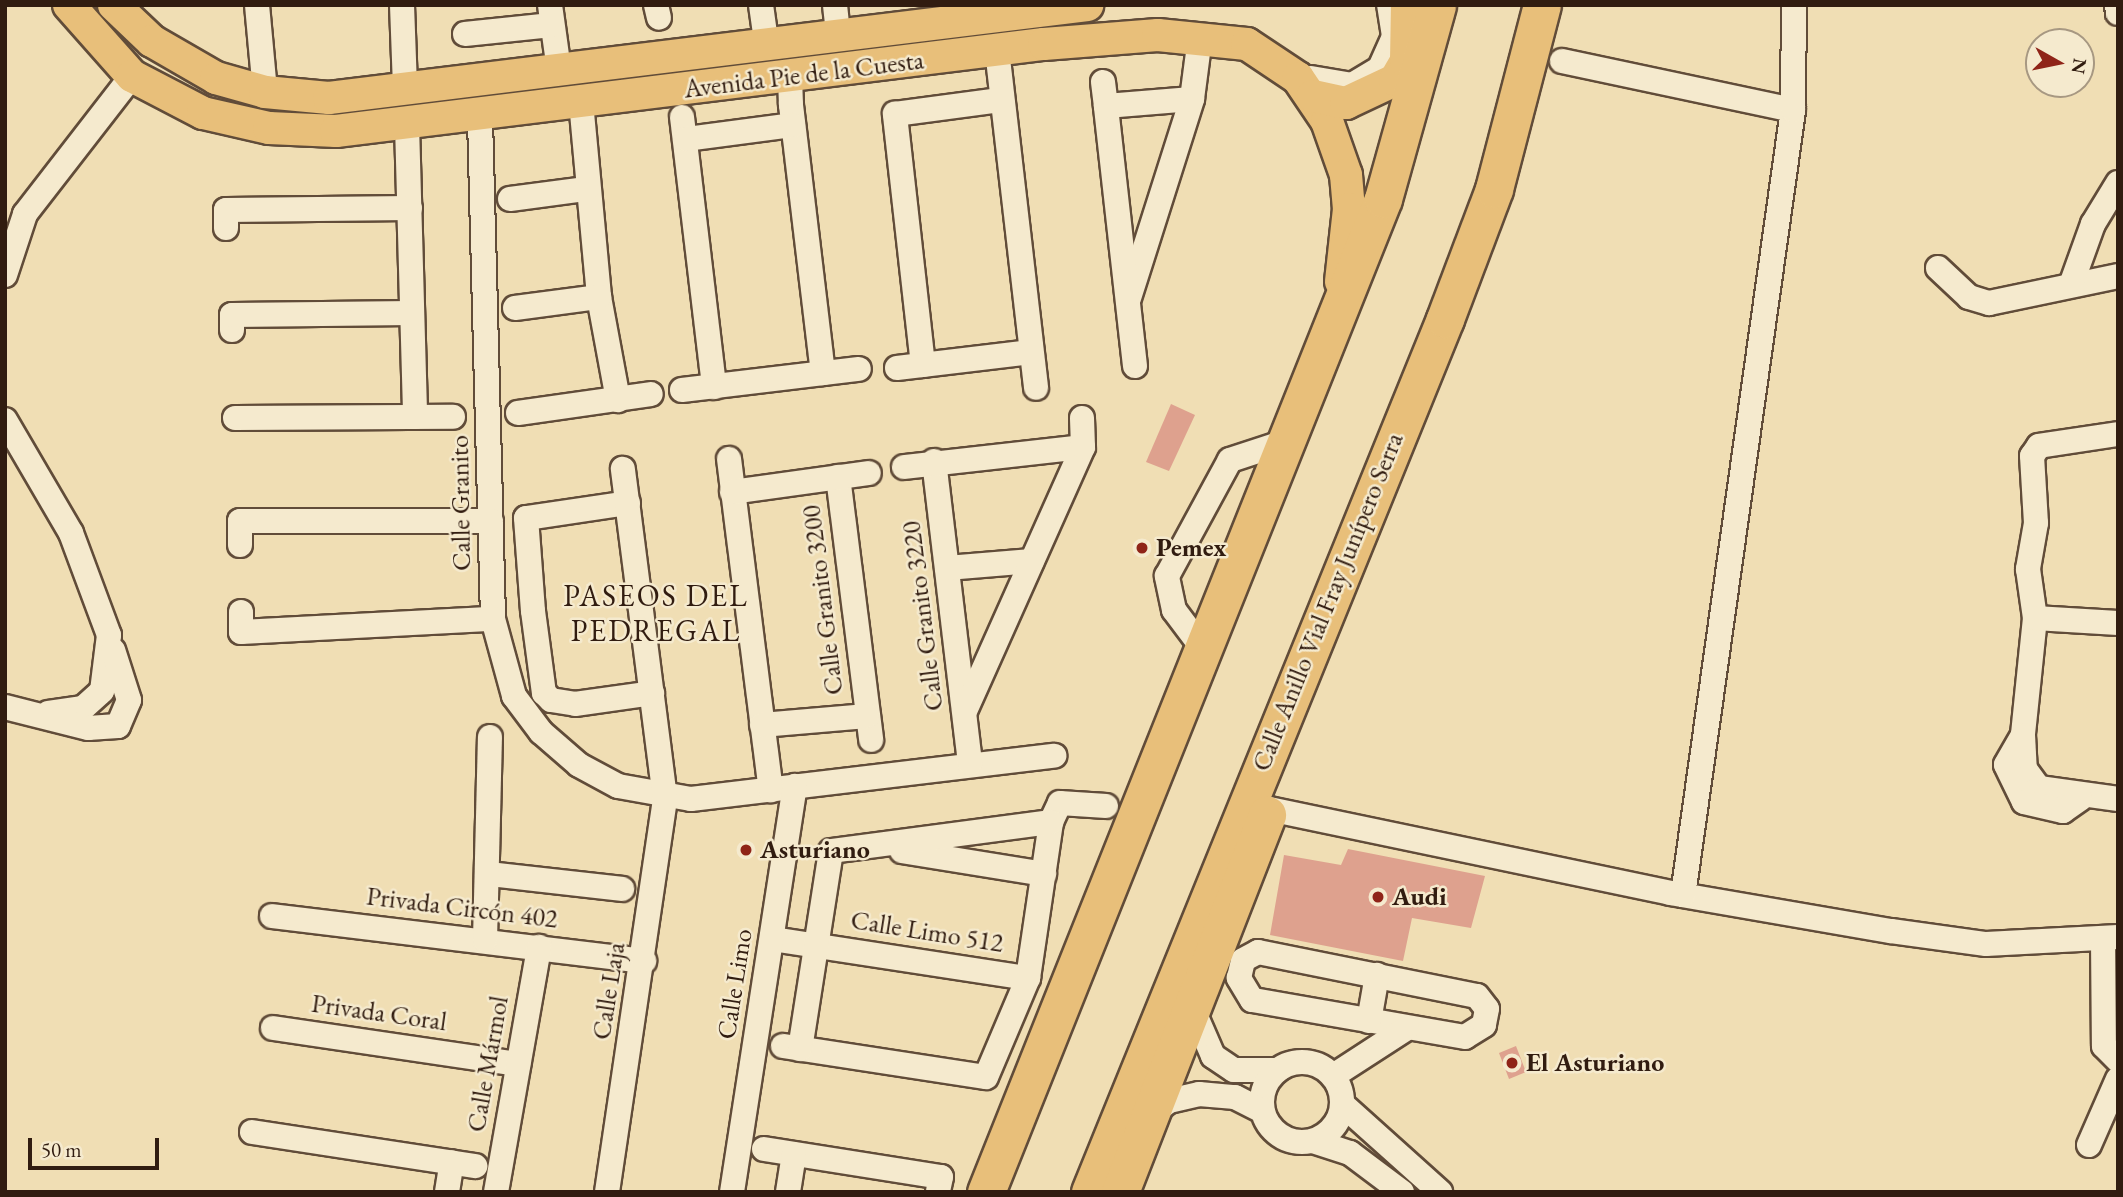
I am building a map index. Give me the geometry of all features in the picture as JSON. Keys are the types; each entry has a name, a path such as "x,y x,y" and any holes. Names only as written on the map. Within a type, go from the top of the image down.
{"highway":[{"path":"986,1192 1201,646 1384,200 1437,5"},
{"name":"Calle Anillo Vial Fray Junípero Serra","path":"1090,1192 1494,189 1542,5"},
{"path":"1120,1192 1154,1113 1220,975 1269,809 1304,659"}],"main road":[{"name":"Avenida Pie de la Cuesta","path":"69,5 132,76 203,113 269,128 407,125 480,118 582,102 1044,44 1200,37 1247,44 1313,96 1346,175 1349,209 1328,338"},
{"name":"Avenida Pie de la Cuesta","path":"114,5 152,41 216,78 265,92 329,98 404,87 559,71 766,42 836,20 1087,5"},
{"path":"1313,96 1346,103 1395,80 1410,35 1407,5"}],"street":[{"path":"257,5 265,92"},
{"path":"402,5 404,87"},
{"path":"761,5 766,42 835,49 998,28 1017,10"},
{"path":"1247,44 1280,52 1322,84 1352,85 1369,78 1390,54 1389,5"},
{"path":"1683,895 1793,110 1794,5"},
{"path":"2117,5 2118,13"},
{"path":"465,34 551,15 559,71"},
{"path":"823,373 793,125 790,77 834,57 999,37 1044,44"},
{"path":"1126,305 1192,99 1200,37"},
{"path":"997,50 1000,100 1036,388"},
{"path":"1562,61 1793,110"},
{"path":"5,275 25,214 132,76"},
{"path":"1103,82 1126,305 1135,366"},
{"path":"1106,106 1192,99"},
{"path":"923,365 895,114 1000,100"},
{"path":"582,102 586,188 599,297 618,400"},
{"name":"Calle Granito","path":"480,118 493,620 514,696 541,732 579,765 618,786 665,798 771,790 970,763 1055,756"},
{"path":"407,125 415,417"},
{"path":"714,387 684,128 793,125"},
{"path":"2071,285 2093,224 2118,183"},
{"path":"510,199 586,188"},
{"path":"226,228 226,210 410,208"},
{"path":"1938,268 1969,297 1989,303 2118,276"},
{"path":"515,308 599,297"},
{"path":"232,330 232,315 412,313"},
{"path":"897,368 1031,352"},
{"path":"682,390 859,369"},
{"path":"518,414 651,394"},
{"path":"235,418 453,417"},
{"path":"965,711 1083,447 1082,418"},
{"path":"5,420 71,533 109,635 129,700 127,715 108,730 48,713 5,707"},
{"path":"2118,434 2039,446 2032,456 2036,523 2028,569 2035,618 2023,735 2006,765 2024,802 2063,811 2087,795 2118,799"},
{"path":"1201,646 1174,610 1167,576 1230,460 1285,442"},
{"path":"904,467 934,461 1083,447"},
{"path":"729,458 771,790"},
{"name":"Calle Granito 3220","path":"934,461 970,763"},
{"path":"623,469 665,798"},
{"name":"Calle Granito 3200","path":"732,492 869,473"},
{"name":"Calle Granito 3200","path":"762,725 869,728 838,477"},
{"path":"628,503 526,518 533,611 544,693 551,700 575,704 652,694"},
{"path":"240,545 240,521 491,521"},
{"path":"947,568 1032,561"},
{"path":"241,612 241,632 493,620"},
{"path":"2035,618 2118,623"},
{"path":"48,713 83,708 102,691 109,635"},
{"path":"485,940 489,874 490,737"},
{"name":"Calle Limo","path":"732,1192 796,786"},
{"name":"Calle Laja","path":"607,1192 644,961 665,798"},
{"path":"1051,822 1060,803 1106,806"},
{"path":"1269,809 1683,895 1986,944 2110,939 2113,1052"},
{"name":"Calle Limo 512","path":"1051,822 1028,978 986,1077 791,1048 816,945 831,851 877,846 1051,822"},
{"name":"Calle Limo 512","path":"877,846 1044,874"},
{"path":"489,874 622,889"},
{"name":"Privada Circón 402","path":"272,916 644,961"},
{"name":"Calle Limo 512","path":"772,939 1028,978"},
{"name":"Calle Mármol","path":"496,1192 539,947"},
{"path":"1258,952 1477,996 1487,1009 1476,1035 1407,1028 1252,1000 1220,975 1258,952"},
{"path":"1220,975 1213,1056 1234,1070 1278,1070 1307,1062 1333,1076 1342,1104 1440,1192"},
{"path":"1369,1021 1377,975"},
{"name":"Privada Coral","path":"273,1028 519,1064"},
{"path":"1333,1076 1407,1028"},
{"path":"1263,1111 1263,1096 1278,1070"},
{"path":"2090,1145 2118,1079"},
{"path":"1154,1113 1169,1101 1199,1094 1235,1097 1263,1111 1281,1136 1313,1140 1350,1153 1402,1192"},
{"path":"1313,1140 1328,1132 1342,1104"},
{"path":"252,1132 464,1164 447,1192"},
{"path":"764,1149 941,1177 938,1191"},
{"path":"788,1192 794,1154"}],"building":[{"path":"1171,404 1195,415 1169,471 1146,462"},
{"name":"Audi","path":"1348,849 1485,876 1471,928 1412,918 1403,961 1270,935 1284,855 1341,865"},
{"name":"El Asturiano","path":"1516,1046 1526,1072 1509,1079 1499,1053"}],"place":[{"name":"Pemex","path":"1142,548"},
{"name":"Asturiano","path":"746,850"},
{"name":"Audi","path":"1378,897"},
{"name":"El Asturiano","path":"1512,1063"}],"district":[{"name":"PASEOS DEL PEDREGAL","path":"656,613"}]}
